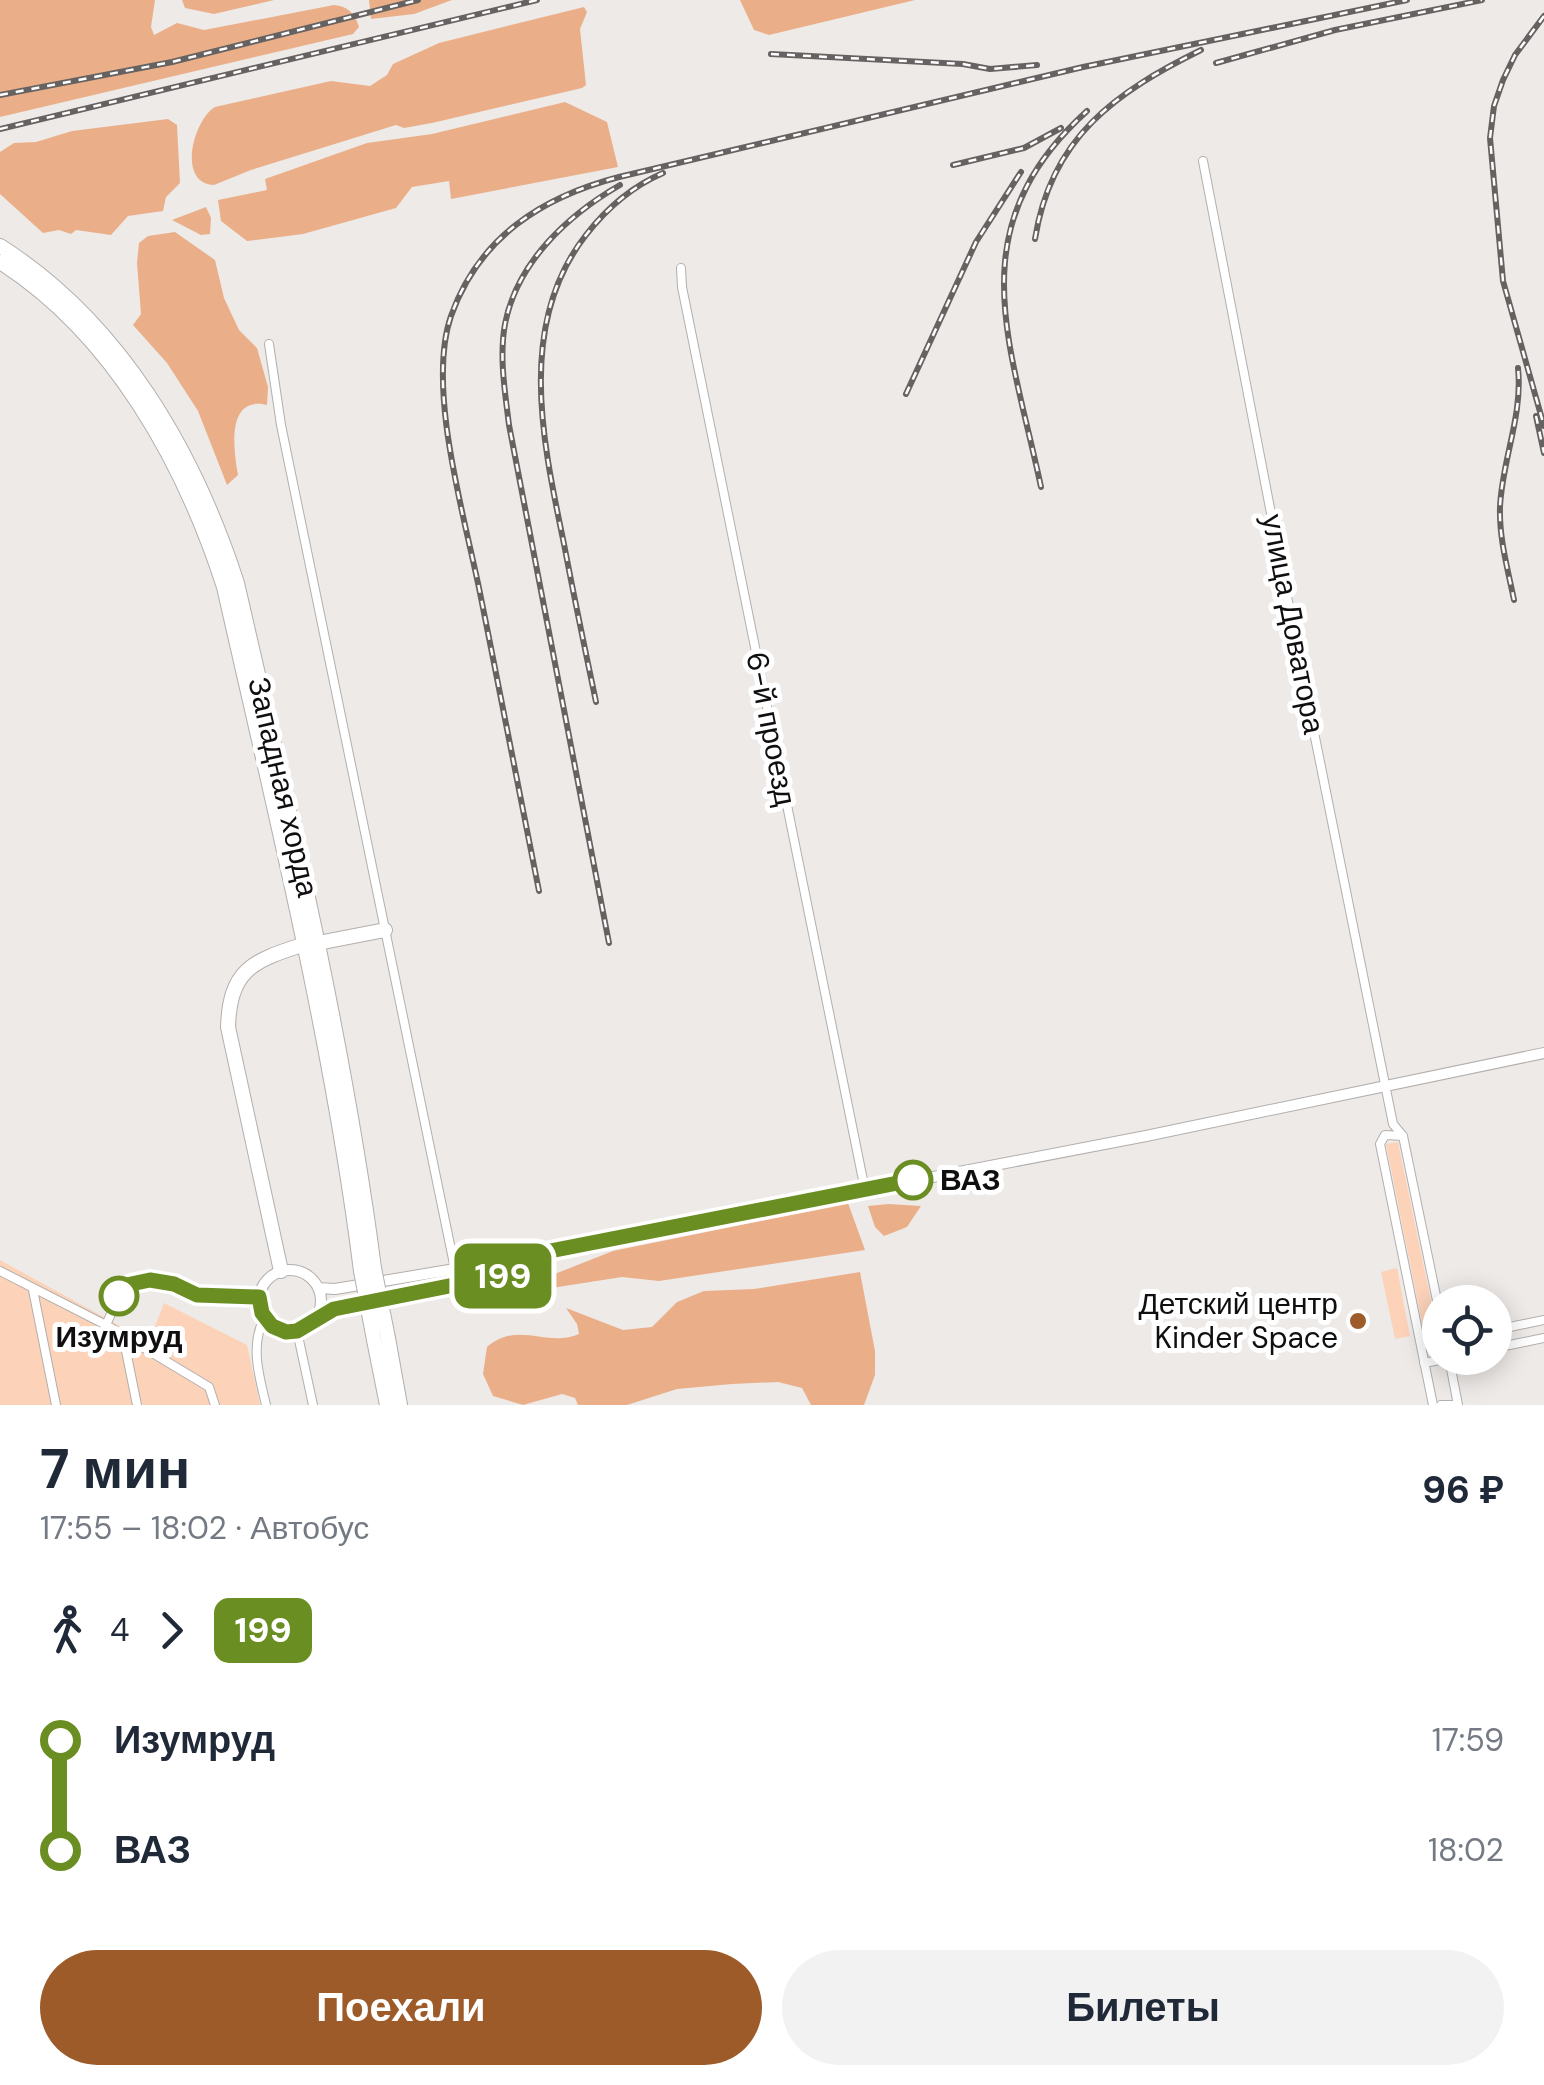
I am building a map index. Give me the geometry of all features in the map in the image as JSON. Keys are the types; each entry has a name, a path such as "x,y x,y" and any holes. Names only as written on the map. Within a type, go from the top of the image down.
{"highway":[{"name":"Западная хорда","path":"0,246 30,265 81,311 106,340 177,440 208,504 237,583 310,944"},
{"name":"Западная хорда","path":"0,262 22,276 96,349 165,446 197,511 224,587 363,1182 368,1270 381,1339 400,1405"},
{"path":"281,1271 228,1027 228,1007 239,978 266,956 385,930"},
{"name":"Западная хорда","path":"381,1339 387,1405"}],"street":[{"name":"улица Доватора","path":"1203,161 1393,1124"},
{"name":"6-й проезд","path":"681,268 864,1190"},
{"path":"269,344 280,418 455,1269"},
{"path":"318,1288 336,1289 550,1251 1544,1053"},
{"path":"1422,1354 1382,1139 1393,1124 1404,1136 1434,1285"},
{"path":"1382,1139 1404,1136"},
{"path":"316,1317 321,1300 318,1288 300,1271 281,1271 268,1279 259,1297 264,1318 276,1328 297,1331 334,1309 514,1273 550,1251"},
{"path":"0,1271 106,1325 209,1387 214,1405"},
{"path":"106,1325 118,1298 139,1282 158,1280 211,1297 259,1297"},
{"path":"33,1290 56,1405"},
{"path":"264,1318 257,1333 256,1356 266,1405"},
{"path":"1512,1326 1544,1320"},
{"path":"297,1331 313,1405"},
{"path":"123,1335 138,1405"},
{"path":"1512,1344 1544,1338"},
{"path":"1427,1375 1433,1405"},
{"path":"1441,1405 1458,1405 1453,1375"}],"shaded area":[{"path":"0,0 155,0 151,27 154,35 177,23 204,30 334,5 350,12 359,27 353,34 0,117"},
{"path":"182,0 274,0 214,14 185,8"},
{"path":"369,0 452,0 414,14 371,19"},
{"path":"740,0 915,0 769,35 754,30"},
{"path":"584,7 587,12 580,29 586,85 582,88 432,123 404,128 396,125 214,185 202,182 195,174 195,136 215,107 331,81 370,86 387,75 393,64 439,43"},
{"path":"565,102 607,122 618,167 451,199 449,181 412,187 396,208 303,234 247,241 221,221 218,200 267,190 265,179 367,143 432,134"},
{"path":"168,119 177,125 180,183 166,197 163,211 128,216 111,235 76,230 71,234 59,230 43,233 0,194 0,152 14,143"},
{"path":"206,207 211,218 210,234 201,235 172,220"},
{"path":"175,232 215,260 224,298 239,330 257,348 268,387 267,405 244,408 238,417 234,440 238,475 227,485 198,411 167,363 133,325 141,314 139,243 148,236"},
{"path":"1398,1142 1428,1285 1422,1285 1422,1323 1386,1144"},
{"path":"848,1203 865,1250 659,1281 622,1277 539,1290 542,1279 613,1251"},
{"path":"868,1206 921,1206 907,1227 884,1236 875,1227"},
{"path":"0,1260 149,1342 164,1303 247,1345 260,1405 0,1405"},
{"path":"1397,1268 1410,1336 1395,1339 1381,1272"},
{"path":"860,1272 875,1351 875,1375 864,1405 811,1405 802,1388 778,1382 677,1389 627,1405 578,1405 575,1398 562,1394 523,1405 493,1396 483,1374 487,1347 499,1339 579,1334 566,1308 623,1330 652,1327 677,1302 704,1291 754,1289"}],"railway":[{"path":"0,95 172,62 418,0"},
{"path":"0,129 537,0"},
{"path":"539,891 445,416 444,345 451,316 463,288 496,243 539,209 619,177 1083,67 1407,0"},
{"path":"1216,63 1335,30 1482,0"},
{"path":"1544,16 1515,55 1503,80 1494,106 1490,138 1503,281 1544,426"},
{"path":"1035,239 1043,203 1056,172 1092,122 1141,83 1201,50"},
{"path":"771,54 963,64 990,69 1037,65"},
{"path":"1041,487 1008,334 1004,288 1008,243 1021,198 1047,155 1087,111"},
{"path":"953,165 1024,148 1061,128"},
{"path":"906,394 976,242 1021,172"},
{"path":"596,702 549,466 541,385 543,345 550,307 564,270 586,235 621,199 663,173"},
{"path":"609,943 509,425 503,349 511,301 533,261 564,226 620,185"},
{"path":"1514,600 1502,543 1500,507 1518,403 1518,368"},
{"path":"1536,416 1544,453"}],"bus line":[{"name":"199","path":"119,1296 131,1284 158,1280 197,1295 259,1297 264,1318 272,1326 286,1332 297,1331 334,1309 514,1273 550,1251 913,1180"}],"place":[{"name":"ВАЗ","path":"913,1180"},
{"name":"Изумруд","path":"119,1296"},
{"name":"Детский центр Kinder Space","path":"1358,1321"}]}
